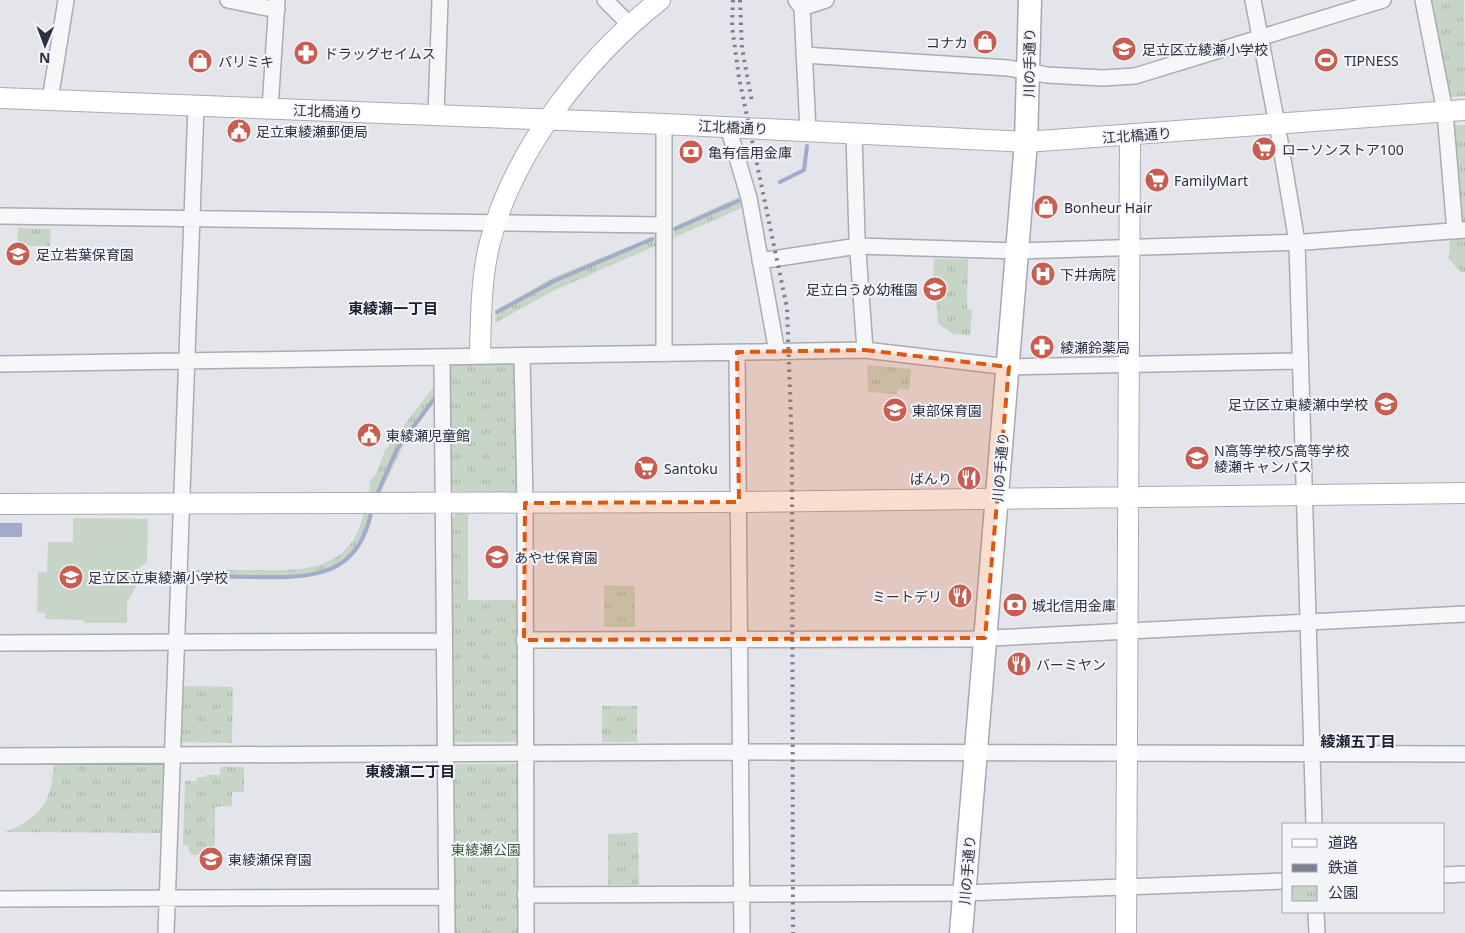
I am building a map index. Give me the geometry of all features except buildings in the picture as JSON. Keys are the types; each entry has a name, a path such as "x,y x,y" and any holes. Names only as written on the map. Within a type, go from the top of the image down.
{"main road":[{"name":"川の手通り","path":"961,933 1018,251 1026,142 1030,0"}],"street":[{"path":"50,100 66,0"},
{"path":"228,0 277,5 270,109"},
{"path":"436,115 440,0"},
{"path":"605,0 630,25"},
{"path":"480,354 483,282 496,223 510,186 550,119 598,57 630,25 660,0"},
{"path":"808,131 799,4 826,0"},
{"path":"1253,0 1297,242 1314,823"},
{"path":"804,56 1028,70 1047,75 1094,78 1135,76 1383,0"},
{"path":"760,261 858,246 1018,251 1297,242 1460,231 1445,112 1423,0"},
{"name":"江北橋通り","path":"0,98 550,119 1026,142 1130,136 1465,110"},
{"path":"166,933 196,106"},
{"path":"664,124 664,354"},
{"path":"728,127 749,198 776,352"},
{"path":"854,134 858,246 865,350"},
{"path":"1126,933 1130,136"},
{"path":"0,216 663,225"},
{"path":"0,364 442,357 480,354 522,356 865,350 1009,367 1300,361"},
{"path":"737,352 742,933"},
{"path":"522,356 525,503 526,933"},
{"path":"442,357 447,933"},
{"path":"0,504 739,502 1465,493"},
{"path":"524,640 986,638 1465,614"},
{"path":"0,643 444,641"},
{"path":"0,756 740,752 1465,754"},
{"path":"1445,875 1465,874"},
{"path":"525,895 965,893 1282,881"},
{"path":"0,899 447,897"},
{"path":"1316,913 1317,933"}],"highlighted area":[{"path":"865,350 1009,367 985,638 524,640 525,503 739,502 737,352"}],"green space":[{"path":"1427,0 1464,0 1465,96 1452,97 1446,94"},
{"path":"1454,125 1465,125 1465,224 1461,224"},
{"path":"741,196 744,207 673,238 675,226"},
{"path":"18,228 51,229 50,246 17,246"},
{"path":"655,236 655,246 553,291 495,323 496,310 554,277"},
{"path":"1450,238 1465,238 1465,272 1461,272 1449,259"},
{"path":"934,259 968,259 967,309 972,310 970,335 953,334 938,324 935,284 933,284"},
{"path":"451,363 514,364 518,367 519,489 516,492 453,491 449,488 446,368"},
{"path":"867,365 911,369 909,390 898,389 897,394 868,392"},
{"path":"437,382 437,398 407,438 380,494 369,495 370,481 377,472 385,450"},
{"path":"364,510 373,511 366,532 356,548 346,560 319,574 283,578 186,578 185,570 292,570 309,568 324,563 338,556 349,545 358,530"},
{"path":"456,514 468,514 468,600 517,600 518,742 450,742 452,518"},
{"path":"73,518 148,519 147,562 136,571 136,587 127,602 127,623 84,623 84,620 45,619 45,613 37,612 38,572 47,572 48,542 73,542"},
{"path":"604,585 635,586 635,627 604,627"},
{"path":"182,686 233,687 232,743 181,742"},
{"path":"602,706 637,706 637,742 602,742"},
{"path":"56,762 159,763 165,767 162,833 5,832 28,821 45,803 52,783"},
{"name":"東綾瀬公園","path":"451,764 520,764 520,933 452,933"},
{"path":"220,767 244,767 244,792 232,792 232,806 215,807 215,855 191,855 187,845 183,845 185,781 197,781 198,777 206,777 206,775 220,775"},
{"path":"638,833 639,885 608,885 608,834"}],"water":[{"path":"0,523 22,523 22,537 0,537"}],"waterway":[{"path":"780,182 804,170 807,146"},
{"path":"675,229 738,201"},
{"path":"497,312 554,281 652,239"},
{"path":"378,492 397,449 434,399"},
{"path":"186,576 279,577 315,574 331,569 356,550 365,534 371,513"}],"railway":[{"path":"733,0 732,26 739,78 787,308 792,448 793,933"},
{"path":"740,0 742,48 752,102"}],"place":[{"name":"コナカ","path":"985,42"},
{"name":"足立区立綾瀬小学校","path":"1124,49"},
{"name":"ドラッグセイムス","path":"306,53"},
{"name":"TIPNESS","path":"1326,60"},
{"name":"パリミキ","path":"200,61"},
{"name":"足立東綾瀬郵便局","path":"239,131"},
{"name":"ローソンストア100","path":"1264,149"},
{"name":"亀有信用金庫","path":"691,152"},
{"name":"FamilyMart","path":"1157,180"},
{"name":"Bonheur Hair","path":"1046,207"},
{"name":"足立若葉保育園","path":"18,254"},
{"name":"下井病院","path":"1043,274"},
{"name":"足立白うめ幼稚園","path":"935,289"},
{"name":"綾瀬鈴薬局","path":"1042,347"},
{"name":"足立区立東綾瀬中学校","path":"1386,404"},
{"name":"東部保育園","path":"895,410"},
{"name":"東綾瀬児童館","path":"369,435"},
{"name":"N高等学校/S高等学校 綾瀬キャンパス","path":"1197,458"},
{"name":"Santoku","path":"646,468"},
{"name":"ばんり","path":"969,478"},
{"name":"あやせ保育園","path":"497,557"},
{"name":"足立区立東綾瀬小学校","path":"71,577"},
{"name":"ミートデリ","path":"960,596"},
{"name":"城北信用金庫","path":"1015,605"},
{"name":"バーミヤン","path":"1019,664"},
{"name":"東綾瀬保育園","path":"211,859"}],"district":[{"name":"東綾瀬一丁目","path":"393,308"},
{"name":"綾瀬五丁目","path":"1358,741"},
{"name":"東綾瀬二丁目","path":"410,771"}]}
